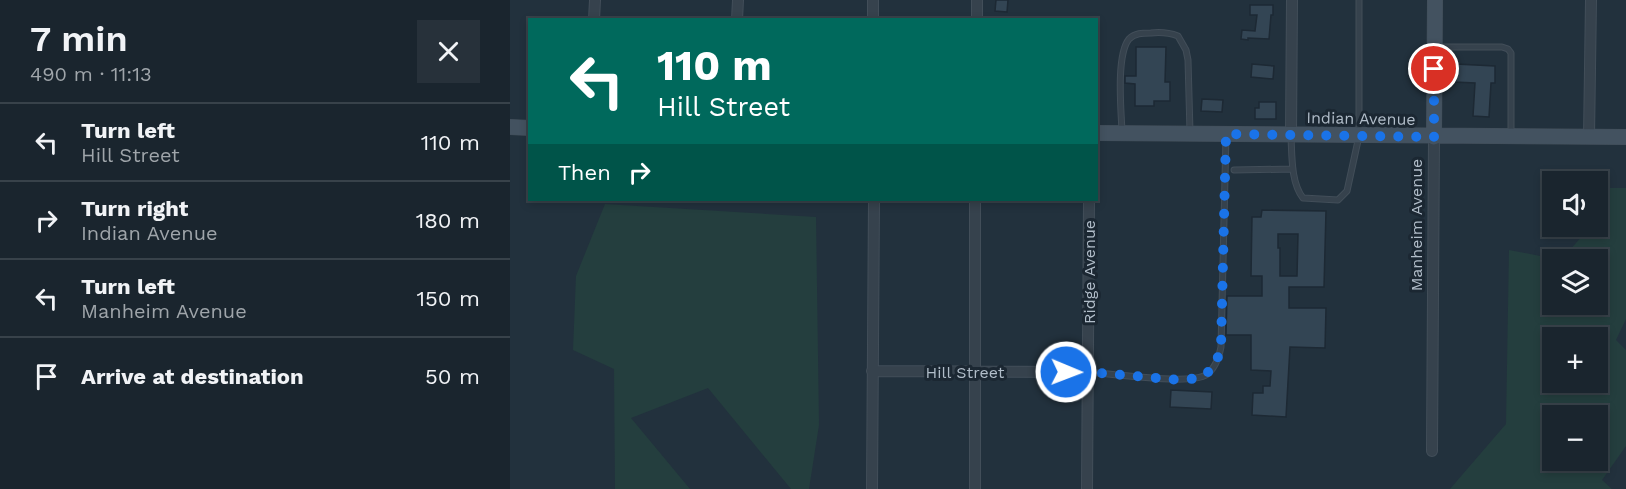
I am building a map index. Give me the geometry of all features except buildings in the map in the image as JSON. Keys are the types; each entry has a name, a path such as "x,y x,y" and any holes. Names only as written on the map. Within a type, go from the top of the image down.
{"street":[{"path":"594,18 595,0"},
{"path":"737,18 738,0"},
{"path":"873,0 873,18"},
{"path":"976,18 977,0"},
{"path":"1291,135 1292,0"},
{"name":"Manheim Avenue","path":"1432,451 1435,0"},
{"path":"1589,137 1591,0"},
{"path":"510,127 528,128"},
{"name":"Indian Avenue","path":"1098,133 1626,137"},
{"path":"872,489 874,201"},
{"path":"975,201 975,489"},
{"name":"Ridge Avenue","path":"1087,489 1089,201"},
{"name":"Hill Street","path":"872,371 1088,372"}],"lane":[{"path":"1291,135 1293,169 1298,192 1303,198 1338,200 1347,191 1359,136 1359,0"},
{"path":"1122,134 1120,74 1125,47 1129,39 1137,33 1154,33 1178,36 1186,50 1190,134"},
{"path":"1434,47 1502,47 1508,49 1511,53 1511,137"},
{"name":"Hill Street","path":"1088,372 1191,380 1208,374 1214,367 1221,347 1226,134"},
{"path":"1234,170 1293,169"}],"green space":[{"path":"1608,188 1626,188 1626,319 1616,340 1626,350 1626,446 1602,480 1612,489 1450,489 1506,424 1509,250 1542,256 1542,315 1608,315 1608,249 1571,249 1581,237 1608,237"},
{"path":"605,204 816,217 819,425 809,489 791,489 708,388 631,418 690,489 615,489 614,369 573,350 576,276"}],"route":[{"path":"1066,372 1180,380 1191,380 1208,374 1214,367 1221,347 1226,134 1434,137 1434,69"}]}
